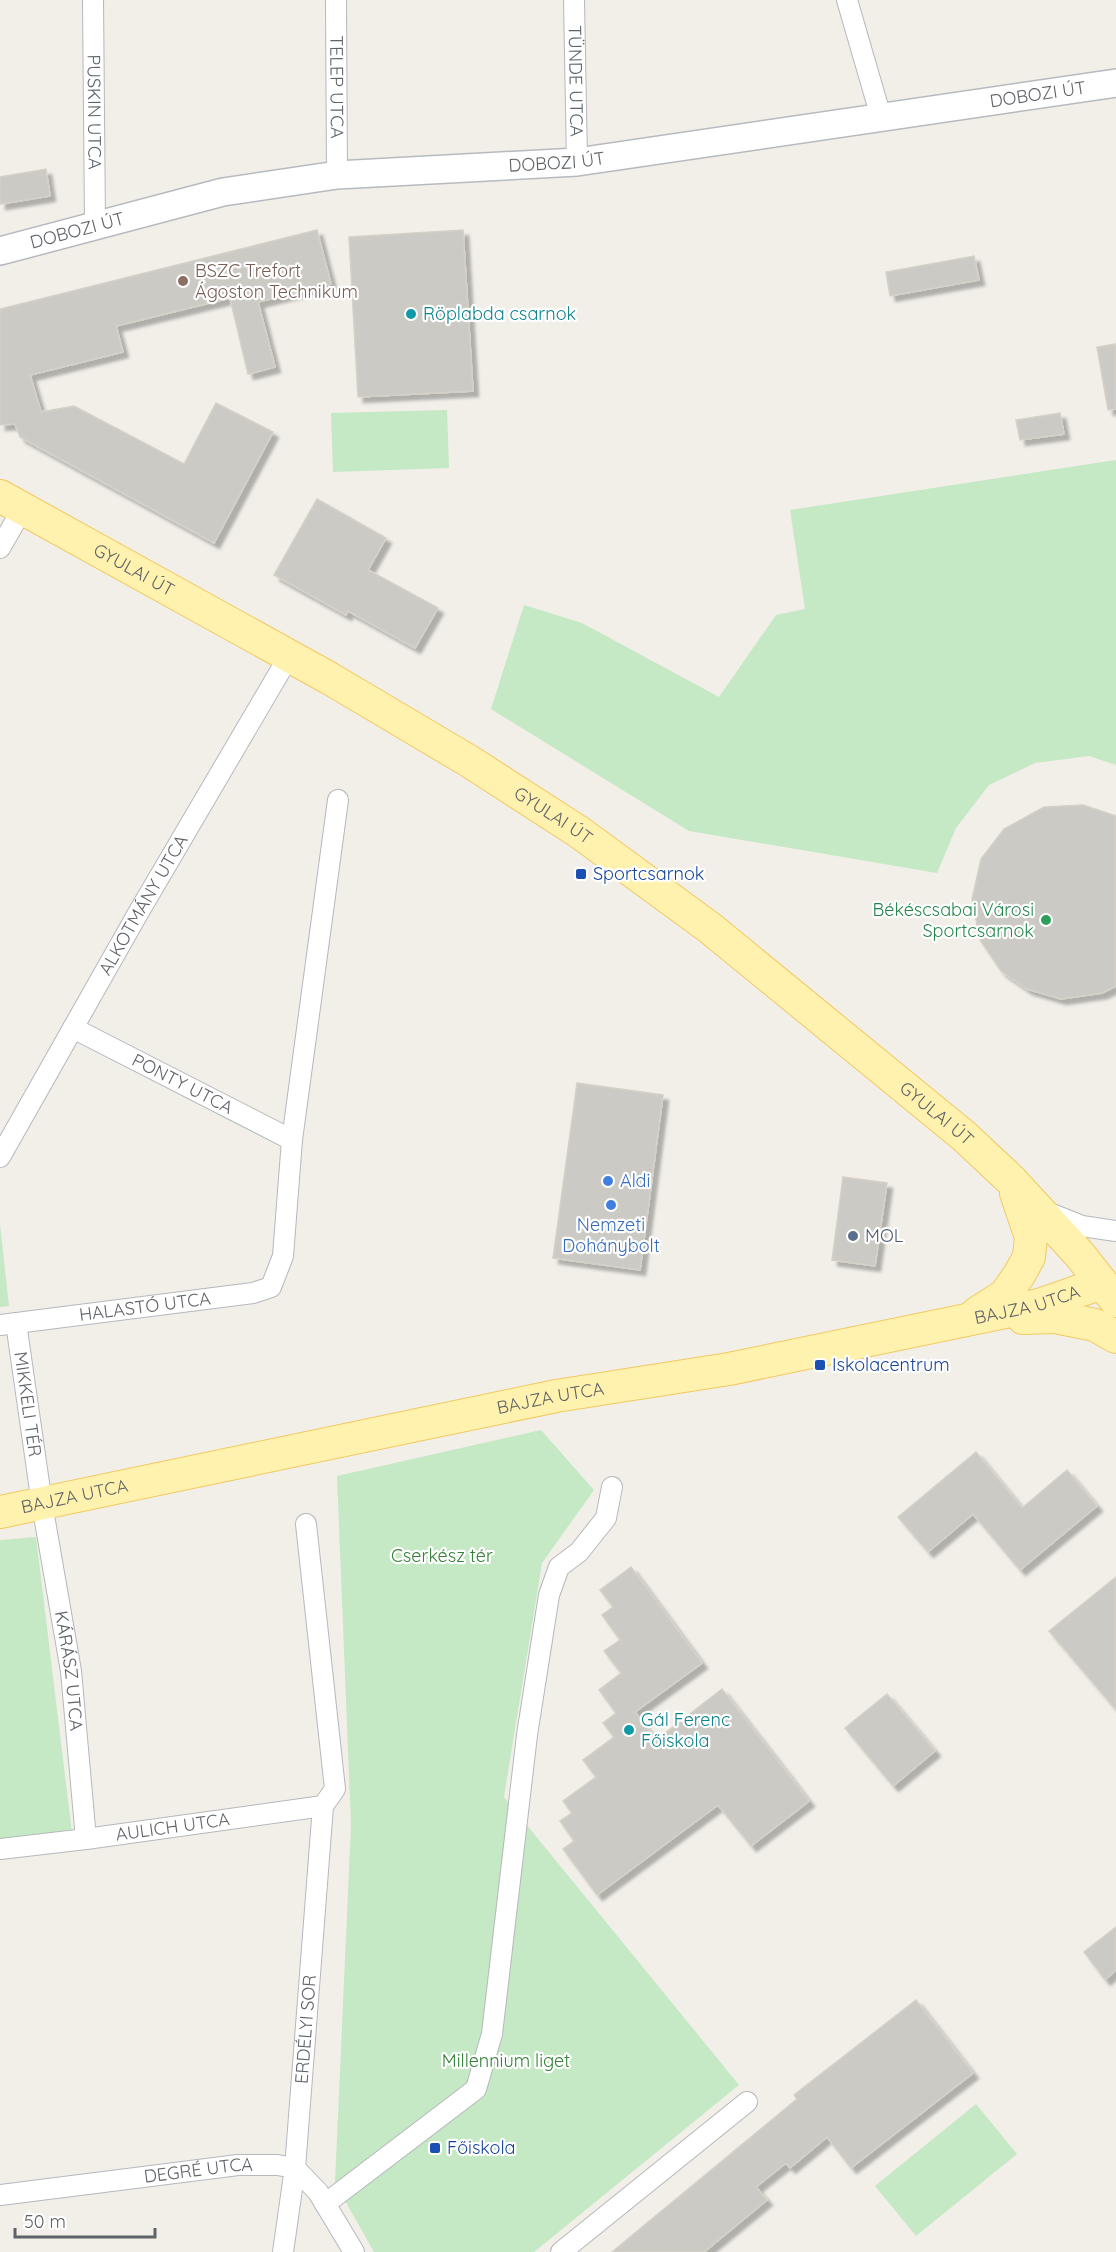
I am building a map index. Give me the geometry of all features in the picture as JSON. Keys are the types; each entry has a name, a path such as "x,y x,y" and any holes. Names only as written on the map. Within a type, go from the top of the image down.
{"main road":[{"name":"DOBOZI ÚT","path":"0,251 223,192 337,175 577,162 1116,83"},
{"name":"GYULAI ÚT","path":"11,502 289,656 469,761 579,832 710,928 964,1136 1012,1181 1111,1285"},
{"path":"966,1320 1005,1295 1029,1257 1031,1237 1012,1181"},
{"name":"BAJZA UTCA","path":"0,1512 556,1396 729,1369 1039,1305 1111,1285"},
{"path":"966,1320 1055,1317 1095,1325 1116,1336"}],"street":[{"name":"PUSKIN UTCA","path":"93,0 95,225"},
{"name":"TELEP UTCA","path":"336,0 337,175"},
{"name":"TÜNDE UTCA","path":"574,0 577,162"},
{"path":"847,0 881,117"},
{"path":"0,548 11,502"},
{"name":"ALKOTMÁNY UTCA","path":"0,1157 289,656"},
{"path":"292,1140 338,800"},
{"name":"PONTY UTCA","path":"73,1028 292,1140"},
{"name":"HALASTÓ UTCA","path":"8,1324 253,1293 272,1287 283,1256 292,1140"},
{"path":"1036,1208 1082,1226 1116,1232"},
{"name":"MIKKELI TÉR","path":"8,1324 42,1504"},
{"path":"326,2204 476,2089 492,2034 527,1735 549,1595 560,1567 579,1552 606,1518 612,1487"},
{"name":"KÁRÁSZ UTCA","path":"42,1504 70,1671 86,1839"},
{"path":"306,1524 335,1789 323,1806"},
{"name":"AULICH UTCA","path":"0,1849 323,1806"},
{"name":"ERDÉLYI SOR","path":"284,2252 295,2168 323,1806"},
{"path":"561,2252 747,2102"},
{"name":"DEGRÉ UTCA","path":"0,2195 238,2165 277,2165 295,2168"},
{"path":"295,2168 326,2204 354,2252"}],"green space":[{"path":"447,410 449,468 333,472 331,413"},
{"path":"1116,460 1116,765 1089,756 1035,763 989,785 956,828 937,873 689,831 491,709 524,605 582,623 719,697 776,615 805,609 790,510"},
{"path":"0,1224 9,1306 0,1307"},
{"name":"Millennium liget","path":"541,1430 594,1490 542,1563 504,1797 739,2085 534,2252 374,2252 335,2183 351,1825 337,1476"},
{"path":"36,1537 72,1833 0,1840 0,1540"},
{"path":"976,2104 1017,2154 916,2236 875,2186"}],"building":[{"path":"46,169 50,196 0,204 0,177"},
{"path":"317,230 331,284 258,302 275,367 248,374 230,298 116,326 123,352 30,375 41,412 74,406 184,464 216,403 273,432 214,543 20,437 15,424 0,425 0,309"},
{"name":"Röplabda csarnok","path":"463,230 473,391 358,397 349,237"},
{"path":"974,256 979,280 890,296 886,272"},
{"path":"1116,344 1116,409 1108,410 1097,347"},
{"path":"1060,413 1064,434 1020,440 1016,420"},
{"path":"317,499 386,538 368,570 438,608 415,648 348,611 346,615 274,575"},
{"name":"Békéscsabai Városi Sportcsarnok","path":"1083,805 1116,816 1116,986 1102,993 1061,999 1027,989 1001,971 980,940 972,899 981,859 1004,829 1044,807"},
{"path":"577,1083 663,1095 640,1270 553,1258"},
{"path":"843,1177 887,1183 875,1266 832,1260"},
{"path":"976,1452 1022,1508 1067,1470 1097,1506 1020,1570 973,1514 928,1552 898,1517"},
{"name":"Gál Ferenc Főiskola","path":"631,1567 702,1663 635,1712 656,1740 722,1689 809,1801 751,1846 718,1805 597,1895 563,1849 574,1841 560,1821 572,1813 563,1801 596,1777 583,1760 614,1737 603,1723 616,1713 599,1690 621,1673 604,1651 620,1640 602,1615 613,1607 600,1590"},
{"path":"1116,1577 1116,1710 1049,1631"},
{"path":"887,1694 935,1751 893,1786 845,1728"},
{"path":"1116,1927 1116,1970 1105,1980 1084,1952"},
{"path":"916,2000 973,2073 851,2168 827,2137 790,2168 786,2163 756,2187 767,2200 704,2252 612,2252 797,2099 794,2095"}],"place":[{"name":"BSZC Trefort Ágoston Technikum","path":"183,281"},
{"name":"Röplabda csarnok","path":"411,314"},
{"name":"Sportcsarnok","path":"581,874"},
{"name":"Békéscsabai Városi Sportcsarnok","path":"1046,920"},
{"name":"Aldi","path":"608,1181"},
{"name":"Nemzeti Dohánybolt","path":"611,1205"},
{"name":"MOL","path":"853,1236"},
{"name":"Iskolacentrum","path":"820,1365"},
{"name":"Gál Ferenc Főiskola","path":"629,1730"},
{"name":"Főiskola","path":"435,2148"}],"park label":[{"name":"Cserkész tér","path":"442,1556"}]}
